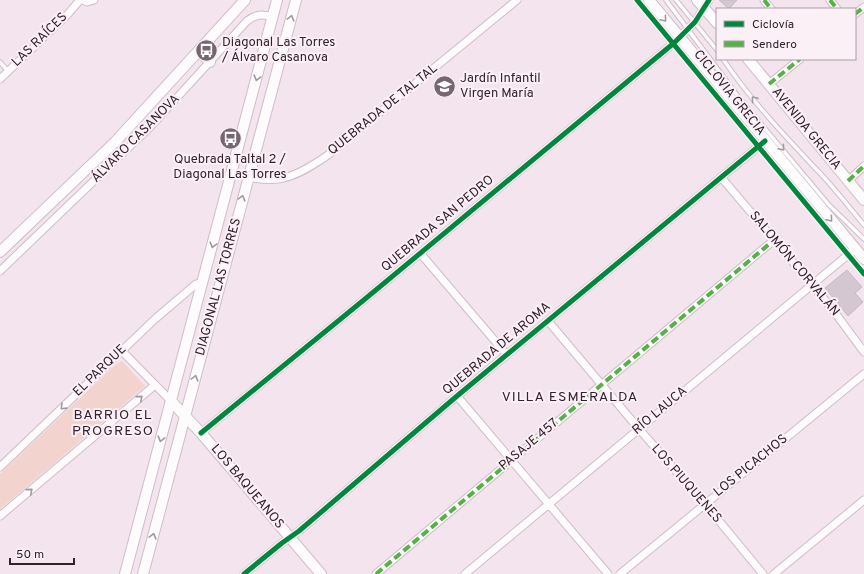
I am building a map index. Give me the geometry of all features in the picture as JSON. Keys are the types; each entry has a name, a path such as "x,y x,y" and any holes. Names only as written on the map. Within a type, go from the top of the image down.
{"main road":[{"name":"ÁLVARO CASANOVA","path":"0,252 116,141 245,0"},
{"name":"DIAGONAL LAS TORRES","path":"125,574 277,0"},
{"name":"DIAGONAL LAS TORRES","path":"143,574 247,178 296,0"},
{"path":"649,0 864,259"},
{"path":"697,0 707,4 716,21"},
{"path":"199,51 210,62"},
{"name":"AVENIDA GRECIA","path":"749,60 864,200"},
{"name":"LOS BAQUEANOS","path":"171,401 201,433 320,574"}],"street":[{"name":"LAS RAÍCES","path":"0,79 67,15 80,0"},
{"path":"83,0 87,2 94,0"},
{"name":"QUEBRADA DE TAL TAL","path":"232,173 247,178 280,180 294,176 312,167 517,0"},
{"path":"764,0 770,8"},
{"path":"830,0 836,8"},
{"name":"QUEBRADA SAN PEDRO","path":"201,433 680,38 695,22 707,4"},
{"path":"856,13 864,7"},
{"name":"ÁLVARO CASANOVA","path":"0,271 152,125 253,16 260,14 273,17"},
{"path":"769,84 799,60"},
{"name":"QUEBRADA DE AROMA","path":"244,574 297,533 457,396 765,141"},
{"path":"848,181 864,166"},
{"name":"SALOMÓN CORVALÁN","path":"721,177 830,306 864,352"},
{"name":"PASAJE 457","path":"376,574 774,240"},
{"name":"RÍO LAUCA","path":"465,574 855,249"},
{"path":"420,253 507,355"},
{"name":"EL PARQUE","path":"0,467 154,319 196,284 203,282"},
{"name":"LOS PIUQUENES","path":"548,321 763,574"},
{"name":"LOS BAQUEANOS","path":"121,350 171,401"},
{"name":"LOS PICACHOS","path":"620,574 864,374"},
{"path":"0,516 156,386"},
{"path":"457,396 608,574"},
{"path":"774,574 864,500"}],"lane":[{"path":"666,0 737,95 822,197 864,239"},
{"path":"676,0 716,49"},
{"path":"724,60 730,70 790,142 817,169 864,225"},
{"path":"0,62 8,72"}],"shaded area":[{"path":"122,361 145,386 0,509 0,474 115,365"}],"building":[{"path":"719,0 737,0 730,8"},
{"path":"847,270 862,287 855,293 863,302 848,316 825,288"}],"marked path":[{"path":"764,0 770,8"},
{"path":"830,0 836,8"},
{"path":"856,13 864,7"},
{"path":"769,84 799,60"},
{"path":"848,181 864,166"},
{"path":"376,574 774,240"}],"cycle path":[{"name":"CICLOVIA GRECIA","path":"637,0 864,274"},
{"path":"201,433 674,43 695,22 709,0"},
{"name":"CICLOVIA GRECIA","path":"244,574 299,531 457,396 765,141"}],"place":[{"name":"Diagonal Las Torres / Álvaro Casanova","path":"207,50"},
{"name":"Jardín Infantil Virgen María","path":"445,86"},
{"name":"Quebrada Taltal 2 / Diagonal Las Torres","path":"230,138"}],"district":[{"name":"VILLA ESMERALDA","path":"570,397"},
{"name":"BARRIO EL PROGRESO","path":"113,424"}]}
